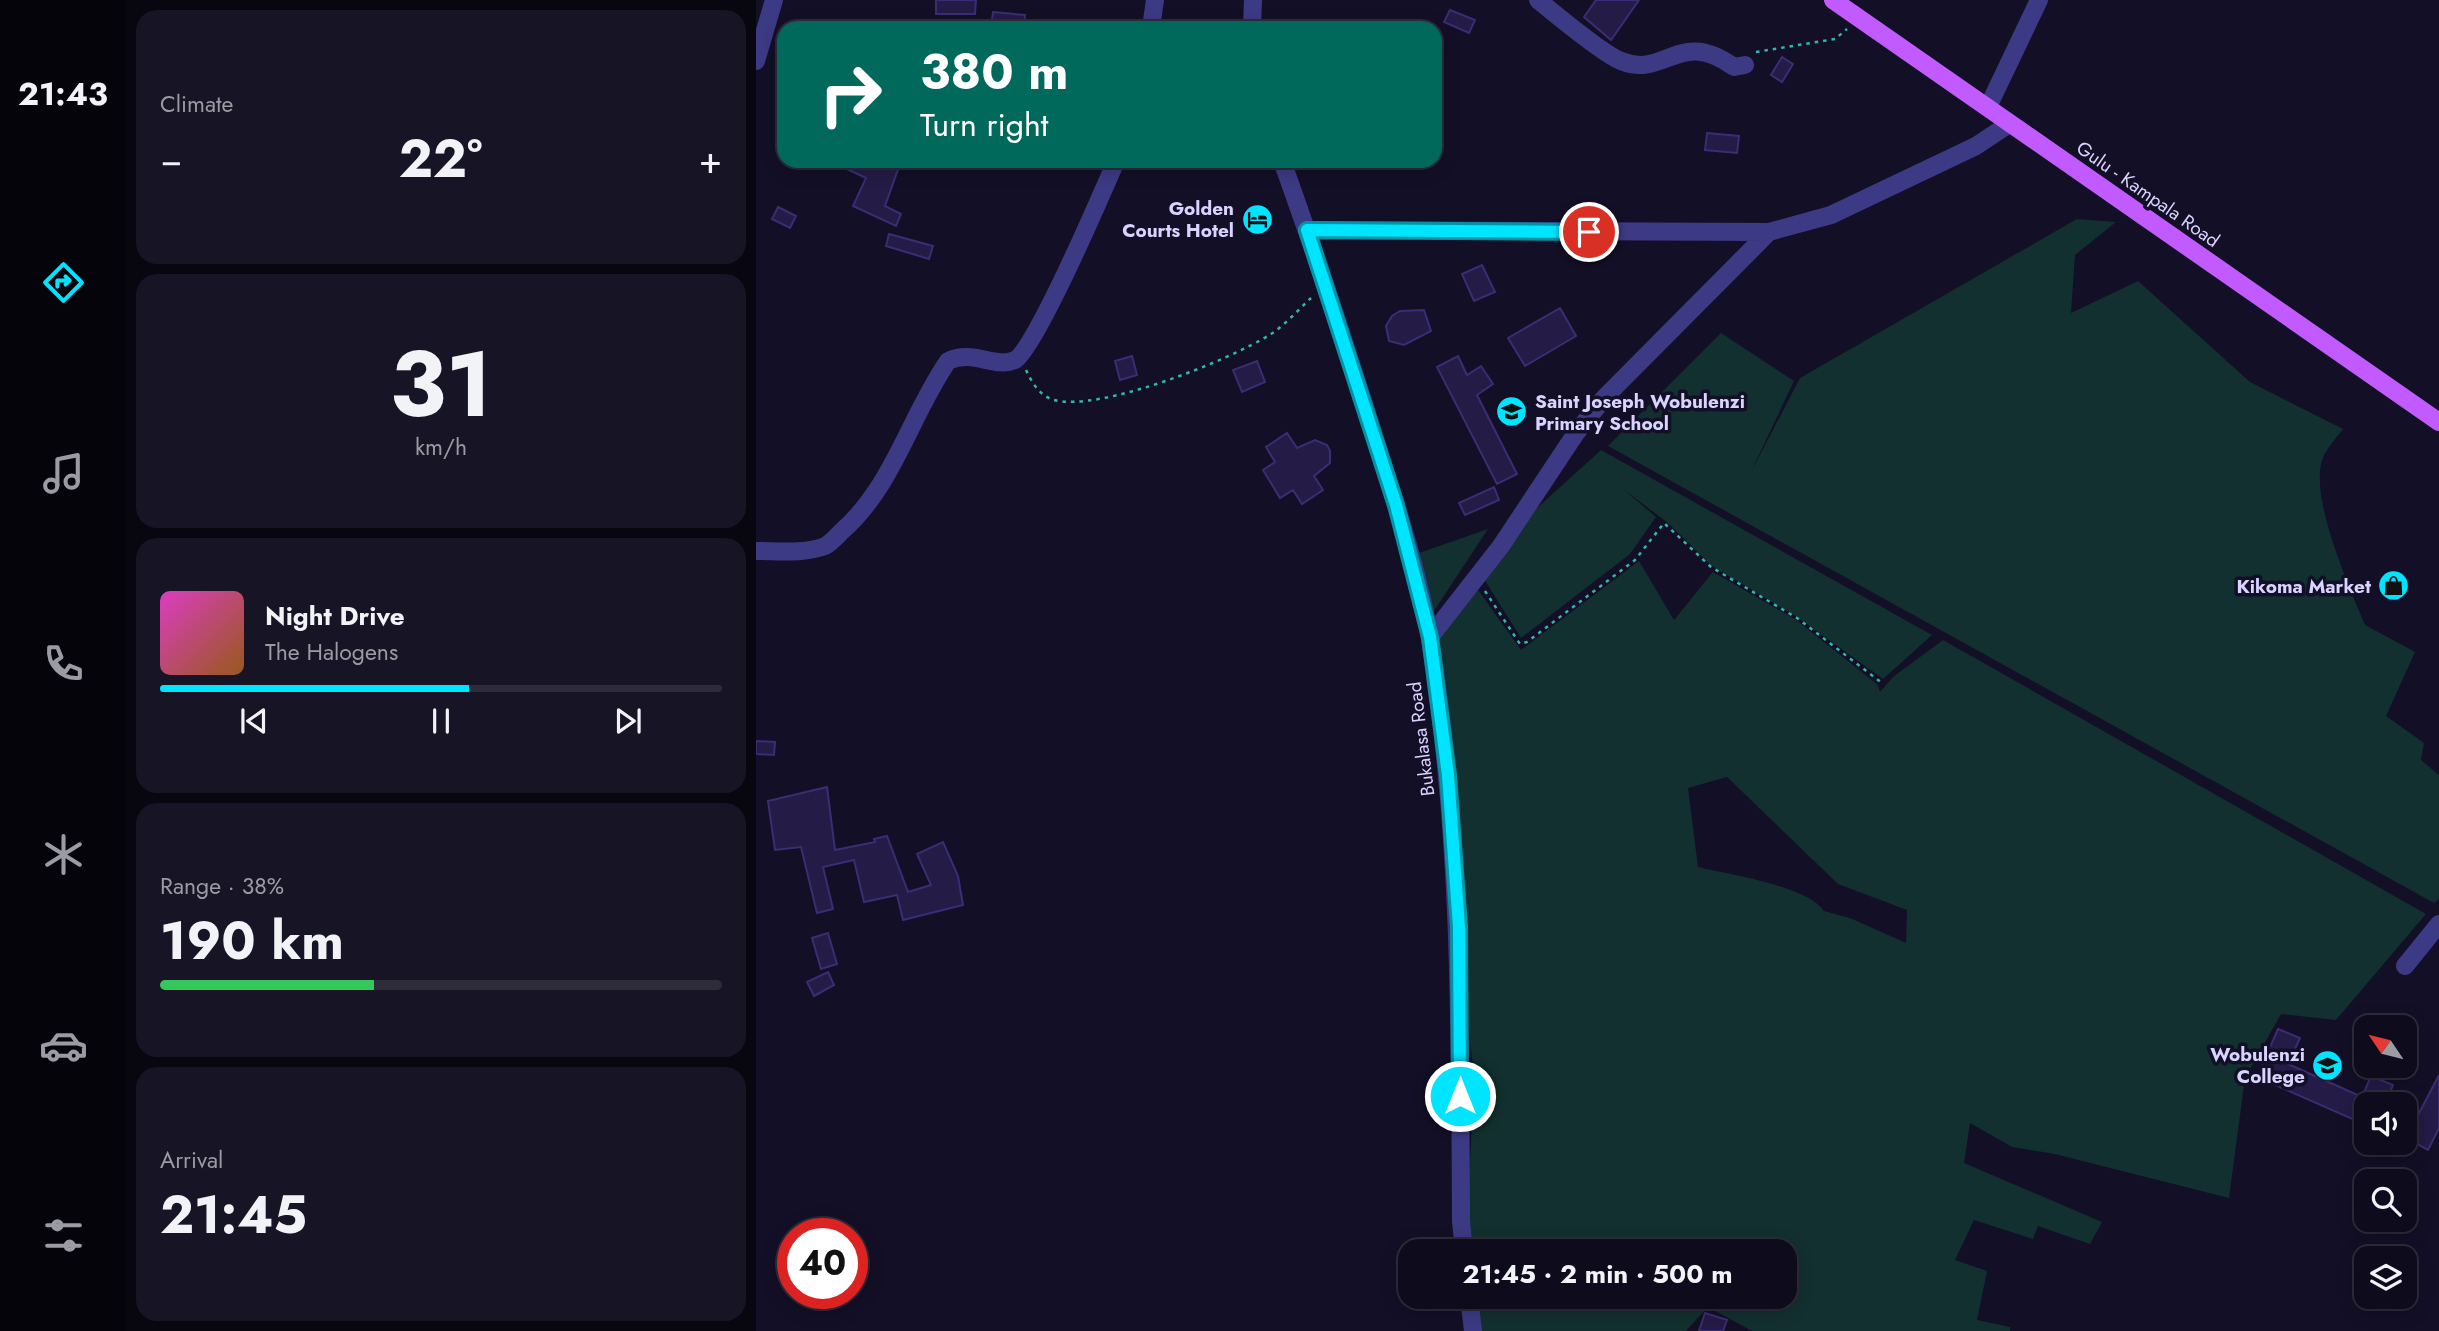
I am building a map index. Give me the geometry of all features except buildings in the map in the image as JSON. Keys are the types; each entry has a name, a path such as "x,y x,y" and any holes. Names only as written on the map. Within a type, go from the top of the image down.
{"main road":[{"name":"Gulu - Kampala Road","path":"1833,0 2439,422"}],"street":[{"path":"756,61 774,0"},
{"path":"1152,21 1155,0"},
{"path":"1252,21 1253,0"},
{"path":"1538,0 1621,61 1657,62 1697,49 1710,51 1734,67 1745,65"},
{"path":"1988,107 2039,0"},
{"path":"1307,230 1769,232 1831,215 1976,146 2009,124"},
{"path":"756,551 790,551 826,546 849,525 874,498 907,432 948,361 960,355 1008,363 1019,358 1046,316 1113,168"},
{"name":"Bukalasa Road","path":"1285,168 1396,505 1430,637 1448,775 1459,927 1463,1239"},
{"path":"1430,637 1475,582 1576,433 1605,397 1769,232"},
{"path":"2405,966 2439,924"},
{"path":"1470,1309 1473,1331"}],"path":[{"path":"1745,65 1756,52 1835,39 1849,26"},
{"path":"1019,358 1032,384 1053,400 1102,399 1240,351 1286,322 1324,285"},
{"path":"1475,582 1489,594 1497,612 1522,643 1635,560 1664,523 1711,567 1797,618 1882,683"}],"green space":[{"path":"2077,219 2116,222 2075,255 2071,313 2138,281 2250,382 2343,429 2324,455 2320,471 2325,515 2365,625 2415,652 2386,716 2424,743 2421,760 2439,775 2439,899 2434,903 1608,446 1721,333 1794,381 1751,472 1800,378"},
{"path":"1601,450 1932,635 1883,679 1797,617 1712,566 1668,523 1623,489 1656,517 1630,554 1521,638 1484,579 1537,508"},
{"path":"1488,529 1430,617 1419,553"},
{"path":"1639,561 1674,620 1713,572 1795,619 1878,685 1880,692 1893,677 1943,640 2426,914 2336,1020 2281,1014 2245,1078 2229,1198 2055,1154 2012,1147 1970,1123 1964,1163 2102,1222 2090,1244 2038,1226 2033,1239 1974,1220 1955,1260 1987,1271 1977,1320 2010,1327 2010,1331 1752,1331 1712,1309 1797,1309 1797,1239 1472,1239 1468,1205 1474,1081 1438,684 1447,684 1433,668 1431,647 1478,590 1521,650","holes":["1727,777 1838,884 1907,910 1906,943 1850,918 1824,911 1815,902 1785,888 1698,867 1688,788"]},
{"path":"1479,1309 1706,1309 1686,1331 1481,1331"}],"place":[{"name":"Golden Courts Hotel","path":"1257,219"},
{"name":"Saint Joseph Wobulenzi Primary School","path":"1512,412"},
{"name":"Kikoma Market","path":"2394,586"},
{"name":"Wobulenzi College","path":"2328,1065"}],"route":[{"path":"1460,1096 1459,927 1448,775 1430,637 1396,505 1307,230 1589,232"}]}
